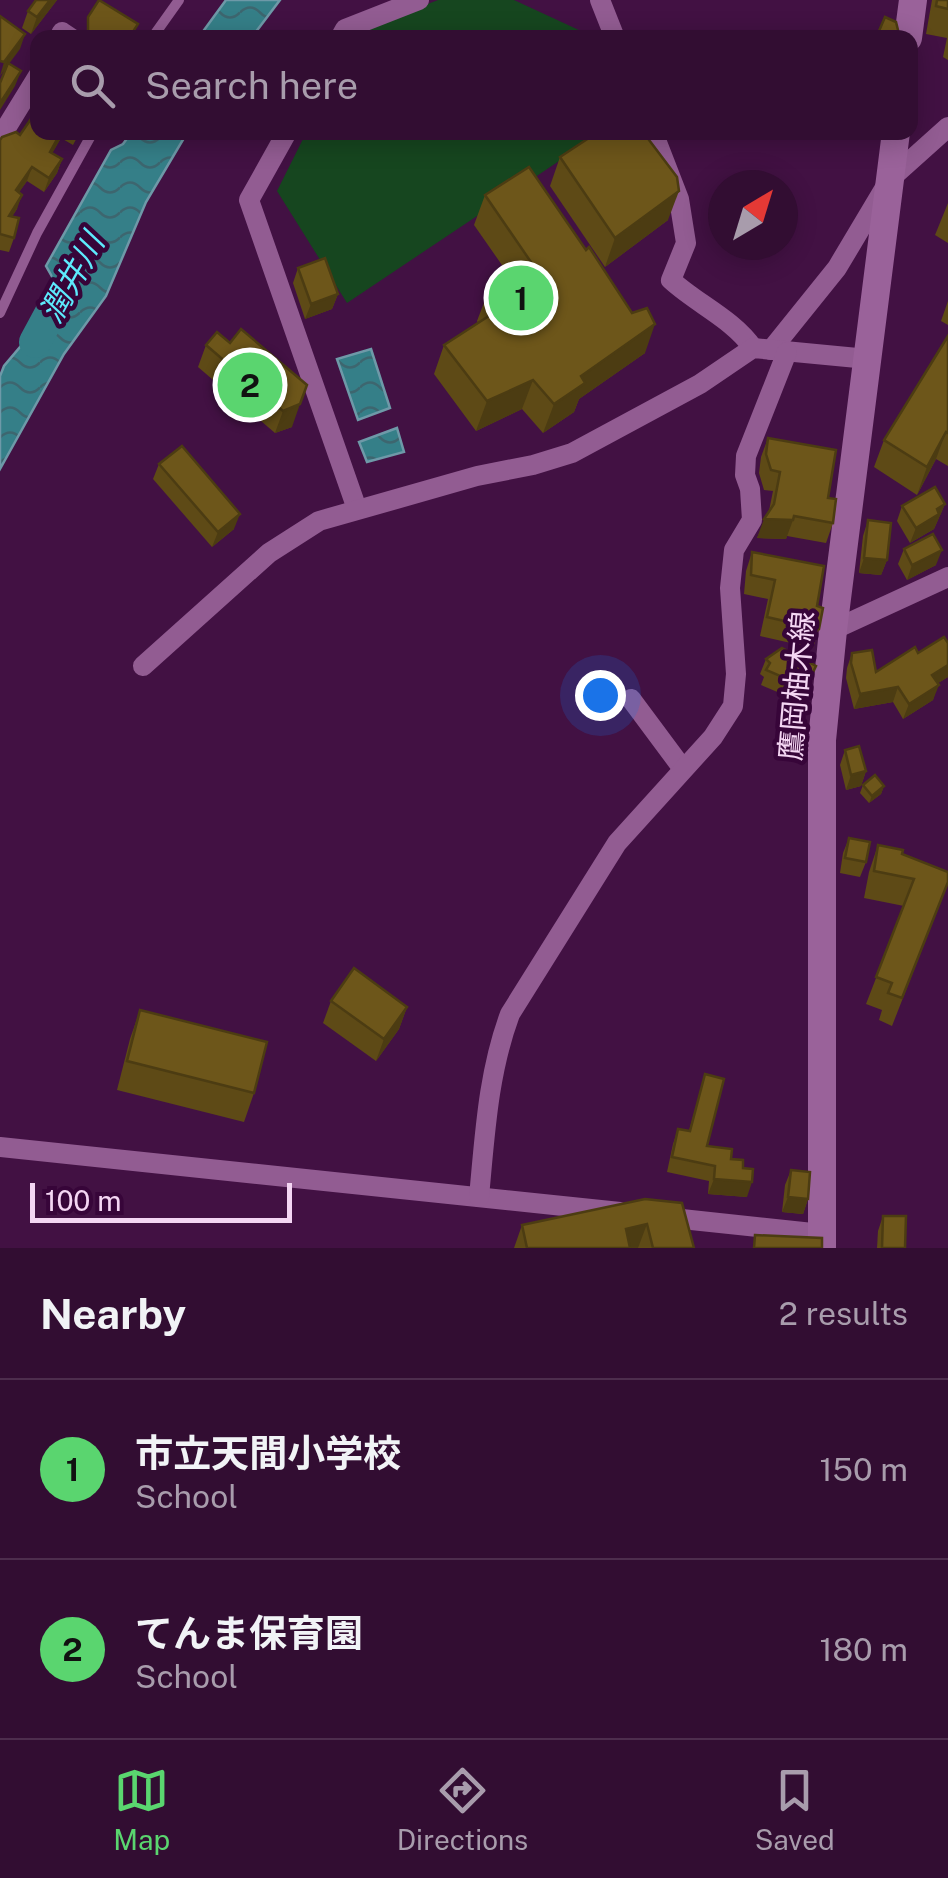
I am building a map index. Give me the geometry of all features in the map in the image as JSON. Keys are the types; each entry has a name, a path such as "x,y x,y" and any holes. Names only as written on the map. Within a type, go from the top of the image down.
{"main road":[{"path":"909,30 912,0"},
{"name":"鷹岡柚木線","path":"822,1241 822,740 895,140"}],"street":[{"path":"344,30 419,0"},
{"path":"600,0 612,30"},
{"path":"0,138 30,89"},
{"path":"143,666 269,553 319,521 572,453 771,350 838,268 890,178 948,126"},
{"path":"282,140 249,200 357,510"},
{"path":"656,140 680,198 686,243 670,280 697,303 771,350 868,359"},
{"path":"479,1197 489,1086 510,1014 617,843 713,737 733,706 736,674 730,588 734,550 752,520 746,456 771,350"},
{"path":"833,630 948,577"},
{"path":"630,699 683,769"},
{"path":"0,1146 641,1214 822,1241"}],"lane":[{"path":"158,30 179,0"},
{"path":"0,313 37,234 90,140"}],"shaded area":[{"path":"438,0 514,0 579,30 360,30"},
{"path":"302,140 591,140 347,303 277,191"}],"water":[{"path":"226,0 280,0 257,30 204,30"},
{"path":"126,140 183,140 146,202 106,296 64,354 0,469 0,376 4,366 63,296 46,266 111,150"},
{"path":"371,349 390,408 358,420 337,359"},
{"path":"397,428 404,452 367,462 359,442"}],"building":[{"path":"36,0 50,0 37,17 28,11"},
{"path":"99,0 138,24 134,30 88,30 88,17"},
{"path":"937,0 948,0 948,9 936,6"},
{"path":"0,16 25,34 4,62 0,61"},
{"path":"885,17 896,22 898,30 879,30"},
{"path":"8,63 21,71 0,103 0,83"},
{"path":"30,120 30,140 57,140 50,152 62,159 49,178 32,167 16,190 22,195 9,216 19,218 14,238 0,234 0,140 16,132 20,135"},
{"path":"586,140 649,140 677,177 679,191 615,238 560,157"},
{"path":"529,167 632,313 647,308 655,324 581,376 585,383 554,404 533,380 487,401 444,345 498,310 488,292 533,265 485,195"},
{"path":"325,258 338,294 311,304 298,268"},
{"path":"241,329 307,385 300,404 283,411 206,345 217,332 230,343"},
{"path":"948,336 948,433 927,467 884,440"},
{"path":"768,438 836,450 828,498 836,499 833,523 794,516 793,520 764,519 774,504 780,472 771,470 766,454"},
{"path":"182,446 240,514 218,532 159,464"},
{"path":"935,487 945,504 937,509 939,514 916,528 902,506"},
{"path":"868,520 891,523 887,560 864,558"},
{"path":"933,534 942,550 912,565 904,549"},
{"path":"752,552 824,566 817,606 823,608 819,629 767,617 775,580 751,575"},
{"path":"944,637 948,643 948,665 932,675 939,685 909,704 898,687 860,694 852,653 872,650 876,672 915,647 918,653"},
{"path":"782,648 816,666 806,687 766,670 770,663 766,659"},
{"path":"859,746 866,771 851,775 845,750"},
{"path":"875,775 884,786 872,796 863,785"},
{"path":"849,838 870,842 866,862 845,858"},
{"path":"878,845 903,850 902,854 948,872 948,882 902,998 888,993 892,983 876,977 914,879 874,871"},
{"path":"354,968 407,1007 384,1039 331,1001"},
{"path":"140,1010 267,1042 254,1093 127,1061"},
{"path":"705,1074 724,1079 707,1146 732,1149 731,1159 743,1160 743,1168 753,1169 752,1182 714,1179 715,1166 672,1157 678,1129 690,1131"},
{"path":"791,1170 810,1172 808,1199 788,1197"},
{"path":"645,1199 682,1203 694,1248 653,1248 647,1224 626,1229 630,1248 527,1248 522,1225"},
{"path":"883,1216 906,1216 905,1248 882,1248"},
{"path":"755,1235 822,1238 822,1248 754,1248"}],"waterway":[{"name":"潤井川","path":"35,342 83,253"}],"place":[{"name":"市立天間小学校","path":"521,298"},
{"name":"てんま保育園","path":"250,385"}]}
